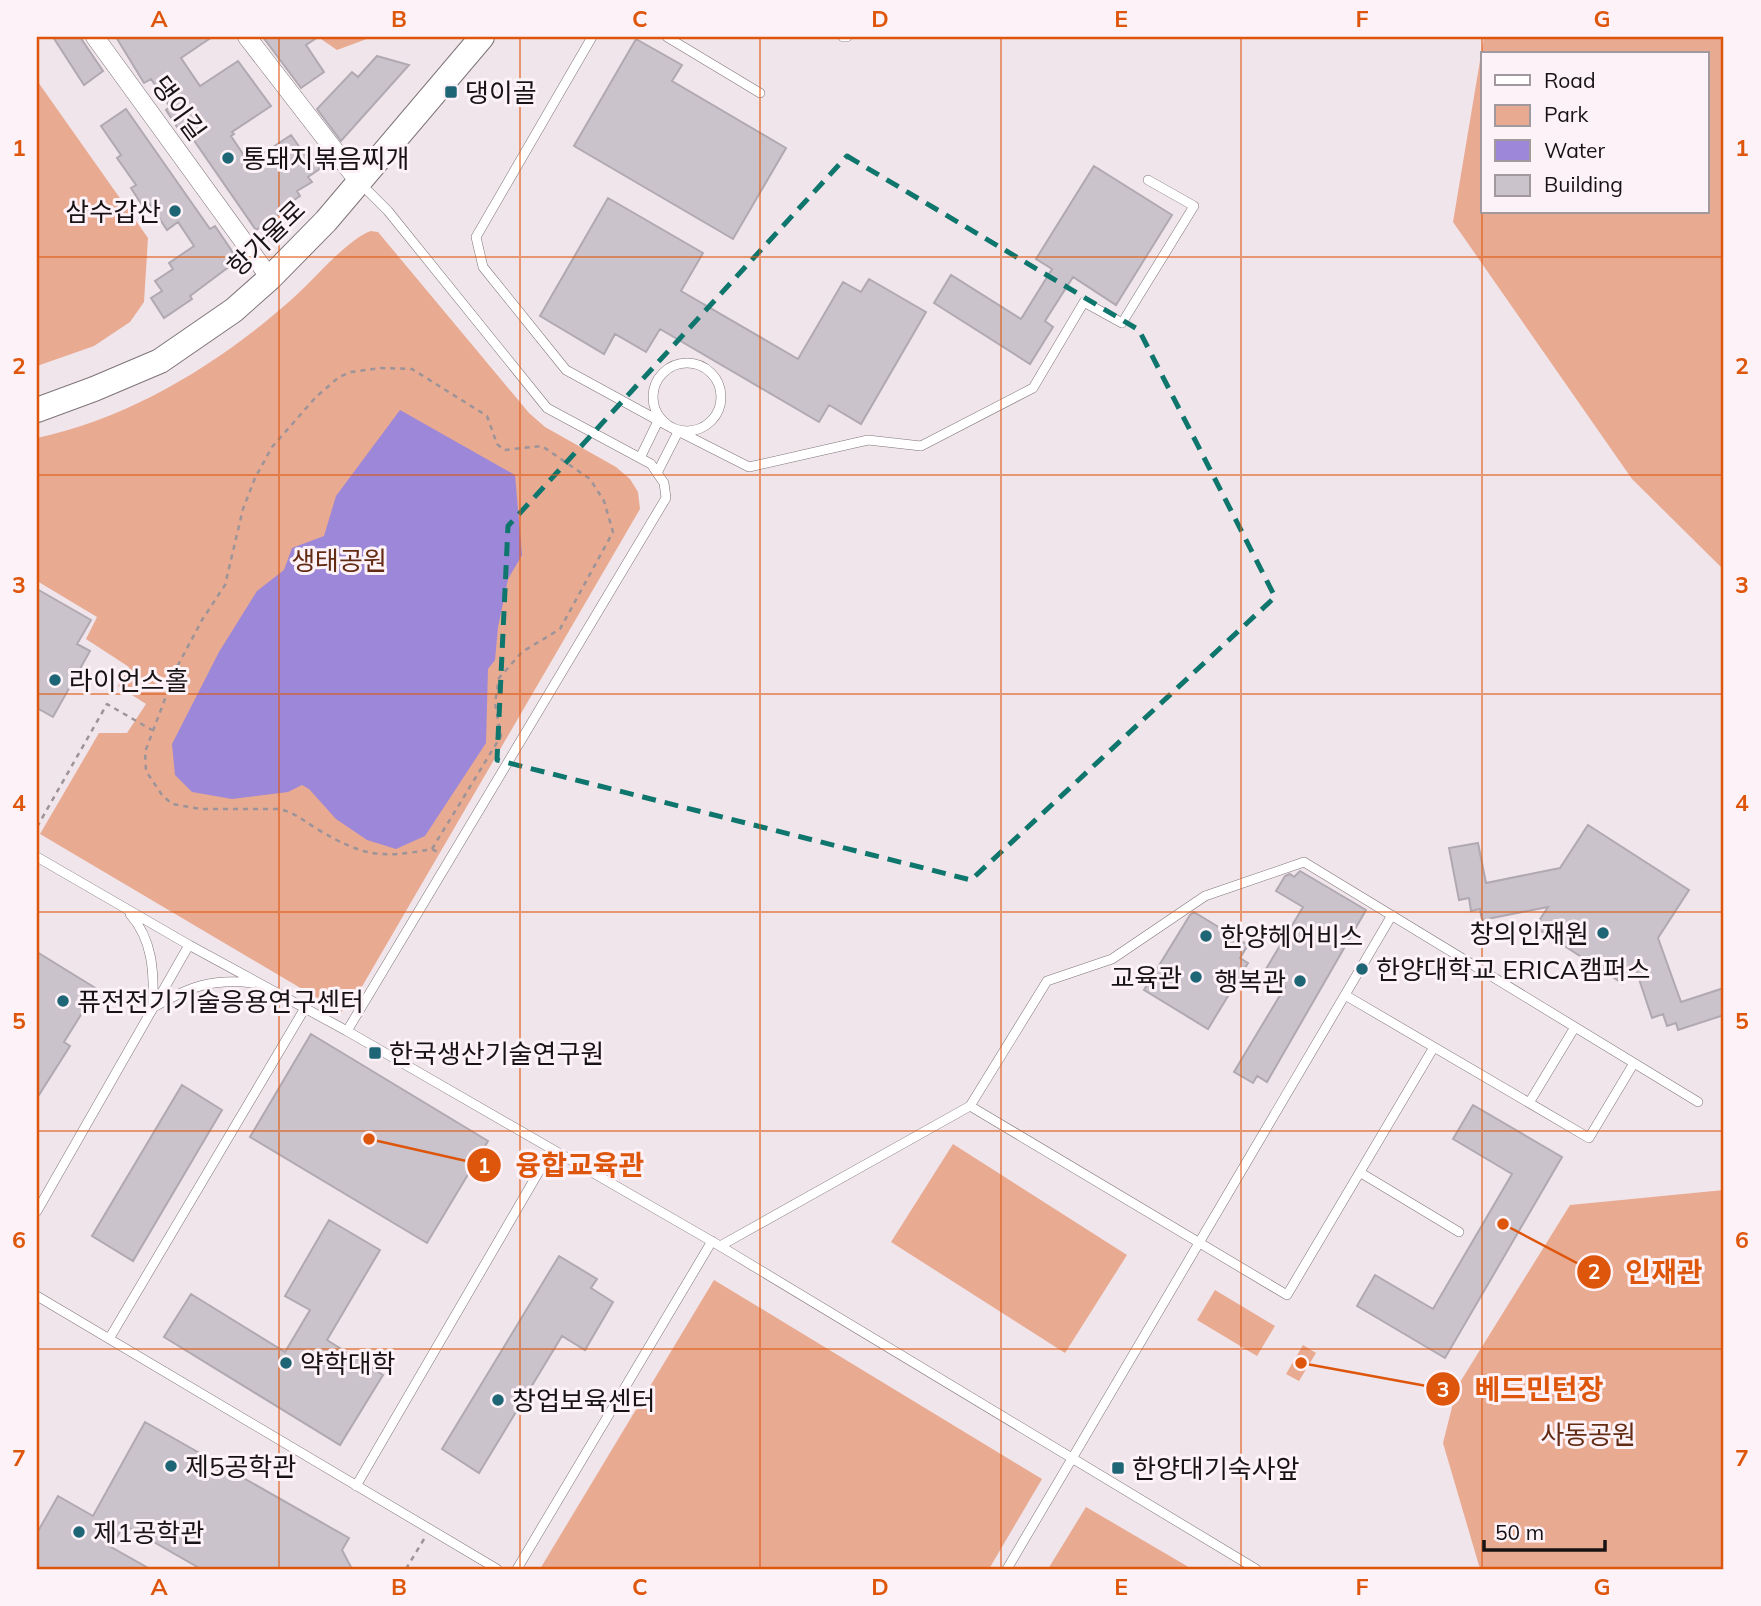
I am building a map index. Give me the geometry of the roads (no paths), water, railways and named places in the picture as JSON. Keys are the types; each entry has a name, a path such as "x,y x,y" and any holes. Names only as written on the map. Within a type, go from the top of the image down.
{"main road":[{"name":"항가울로","path":"37,410 160,361 234,310 326,221 482,37"}],"street":[{"name":"댕이길","path":"95,37 270,278"},
{"path":"247,37 359,182"}],"lane":[{"path":"592,37 476,237 483,267 566,370 749,467 868,440 921,446 1033,388 1084,302 1122,323 1194,206 1148,180"},
{"path":"667,37 760,93"},
{"path":"347,1031 666,498 664,483 651,464 547,408 388,211 359,182"},
{"path":"686,363 698,364 715,378 721,400 719,411 713,420 693,431 675,430 662,422 656,412 653,390 657,379 665,370 686,363"},
{"path":"640,458 658,421"},
{"path":"657,473 675,430"},
{"path":"37,857 347,1031 716,1244 1256,1569"},
{"path":"517,1569 716,1244 970,1106 1047,981 1112,959 1205,896 1304,862 1698,1102"},
{"path":"125,908 147,939 153,973 153,1008"},
{"path":"1007,1569 1392,915"},
{"path":"37,1211 189,944"},
{"path":"153,1008 197,985 224,980 260,984"},
{"path":"1345,995 1590,1138 1634,1063"},
{"path":"109,1339 305,1008"},
{"path":"1529,1103 1575,1027"},
{"path":"970,1106 1287,1295 1362,1173 1434,1047"},
{"path":"356,1486 552,1149"},
{"path":"1362,1173 1458,1232"},
{"path":"37,1296 497,1569"}],"water":[{"path":"400,410 515,475 522,555 508,579 498,627 495,660 488,669 486,743 425,836 396,849 367,840 336,819 309,789 302,785 288,792 232,799 192,792 175,775 172,744 219,652 257,591 284,570 292,548 324,536 336,496"}],"place":[{"name":"댕이골","path":"451,92"},
{"name":"통돼지볶음찌개","path":"228,158"},
{"name":"삼수갑산","path":"175,211"},
{"name":"라이언스홀","path":"55,680"},
{"name":"창의인재원","path":"1603,933"},
{"name":"한양헤어비스","path":"1206,936"},
{"name":"한양대학교 ERICA캠퍼스","path":"1362,969"},
{"name":"교육관","path":"1196,977"},
{"name":"행복관","path":"1300,981"},
{"name":"퓨전전기기술응용연구센터","path":"63,1001"},
{"name":"한국생산기술연구원","path":"375,1053"},
{"name":"융합교육관","path":"369,1139"},
{"name":"인재관","path":"1503,1224"},
{"name":"약학대학","path":"286,1363"},
{"name":"베드민턴장","path":"1301,1363"},
{"name":"창업보육센터","path":"498,1400"},
{"name":"제5공학관","path":"171,1466"},
{"name":"한양대기숙사앞","path":"1118,1468"},
{"name":"제1공학관","path":"79,1532"}],"park label":[{"name":"생태공원","path":"339,560"},
{"name":"사동공원","path":"1588,1434"}]}
